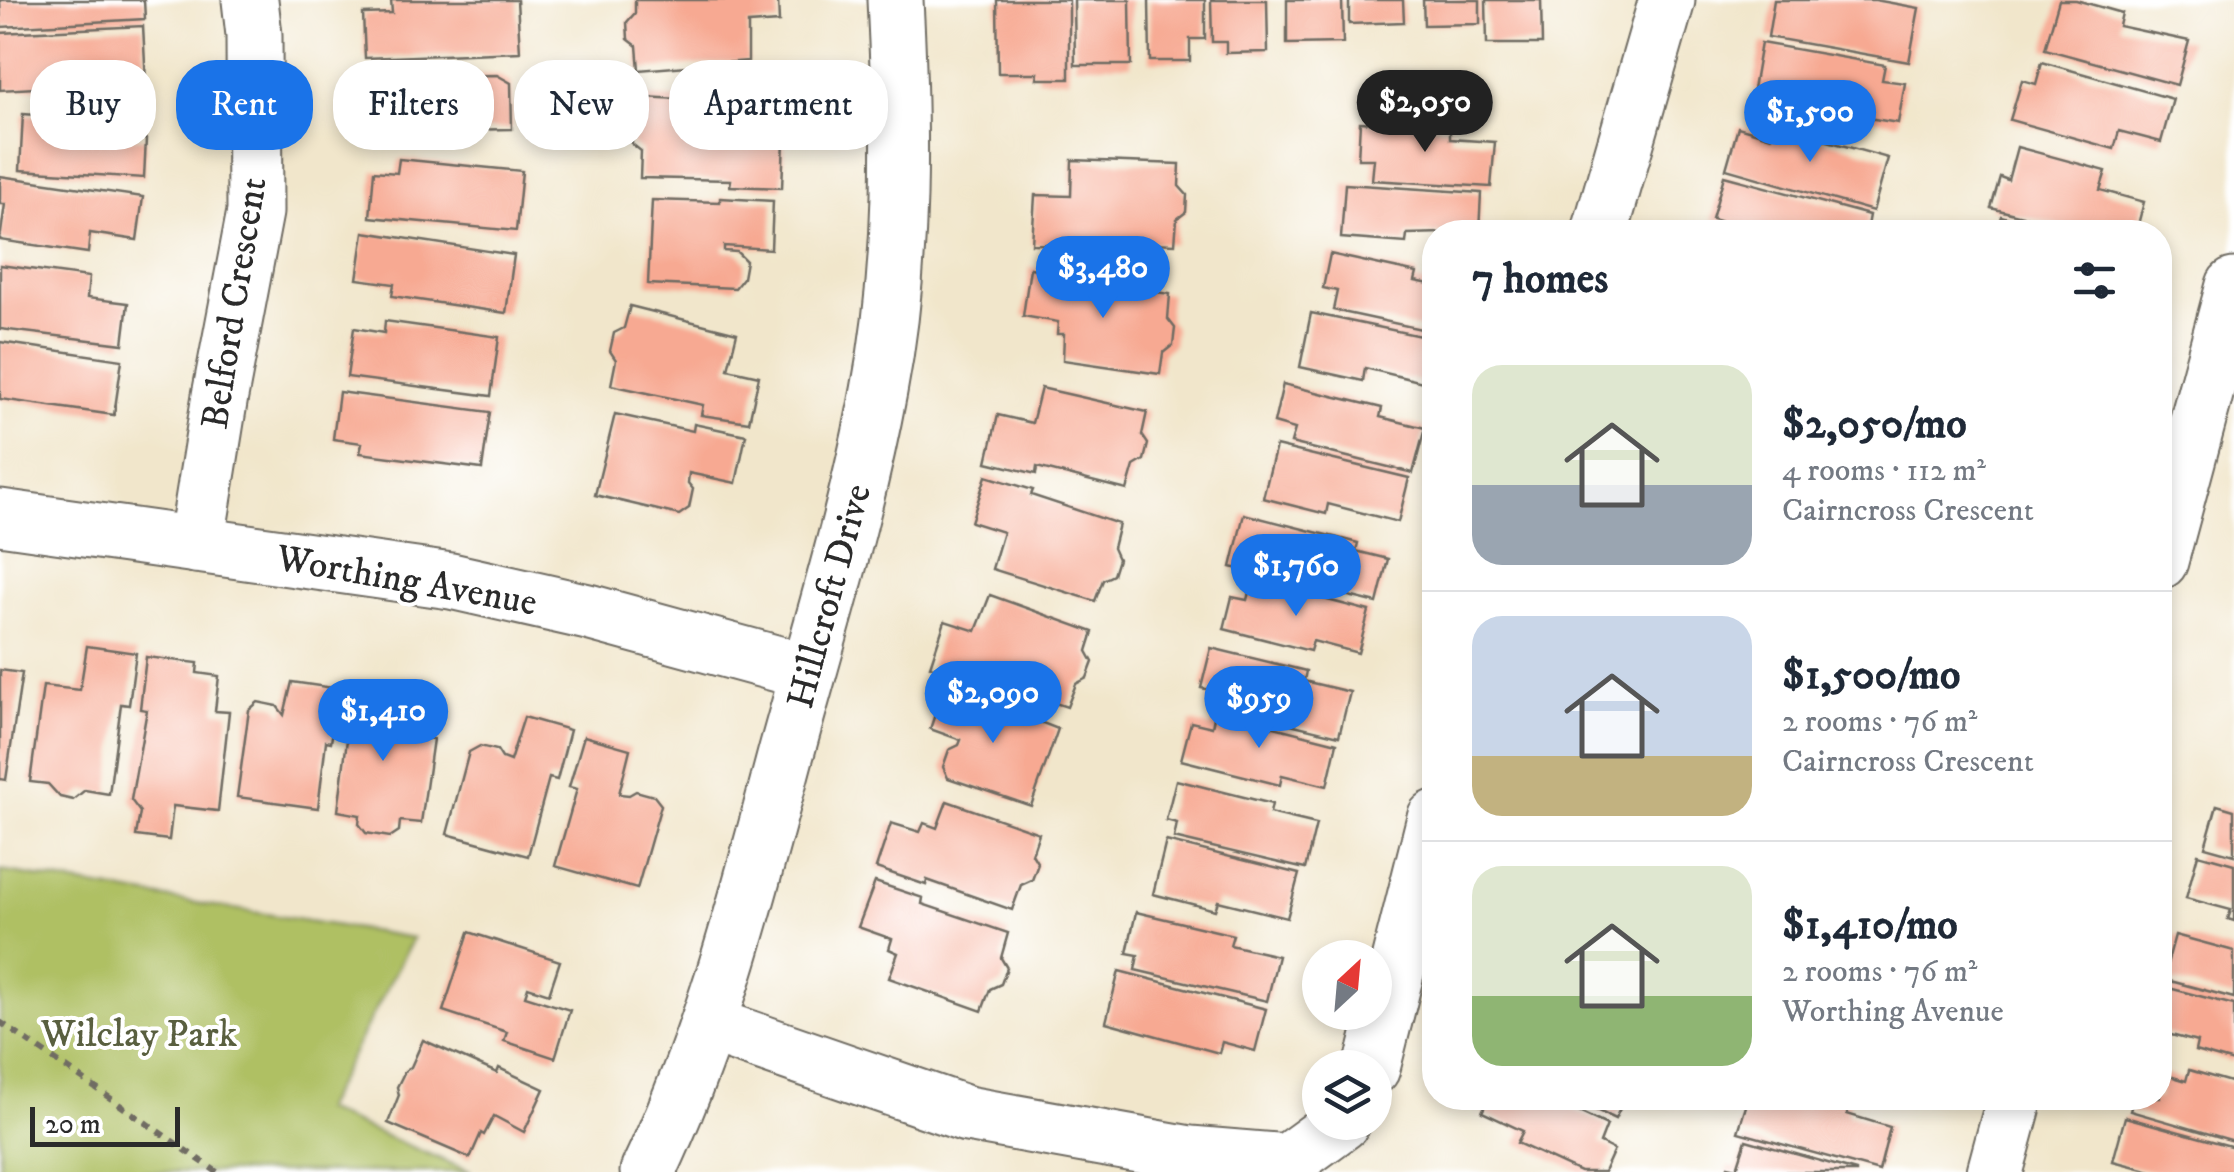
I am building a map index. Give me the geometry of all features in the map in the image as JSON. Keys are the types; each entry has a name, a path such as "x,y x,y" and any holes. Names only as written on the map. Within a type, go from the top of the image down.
{"street":[{"name":"Belford Crescent","path":"196,545 255,212 254,35 250,0"},
{"name":"Hillcroft Drive","path":"648,1172 710,1025 848,529 880,390 896,264 900,177 895,0"},
{"path":"1603,220 1667,0"},
{"path":"2172,516 2234,286"},
{"name":"Worthing Avenue","path":"0,517 451,581 526,596 808,672"},
{"path":"1377,1050 1422,870"},
{"path":"710,1025 967,1114 1190,1154 1287,1162 1317,1140"},
{"path":"1995,1172 2013,1110"}],"path":[{"path":"0,1022 217,1172"}],"green space":[{"name":"Wilclay Park","path":"0,871 413,938 323,1110 471,1172 0,1172"}],"building":[{"path":"0,0 144,0 145,19 1,27"},
{"path":"391,0 517,0 520,52 365,58 363,14 392,13"},
{"path":"635,0 778,0 779,22 748,24 748,60 669,60 669,68 649,69 649,60 638,60 637,46 628,39 627,22 635,13"},
{"path":"997,0 1069,0 1069,79 1037,79 1038,73 998,73"},
{"path":"1074,0 1130,0 1131,65 1075,65"},
{"path":"1149,0 1205,0 1205,39 1190,39 1190,61 1150,61"},
{"path":"1211,0 1267,0 1268,52 1226,53 1226,42 1212,42"},
{"path":"1287,0 1342,0 1343,43 1287,44"},
{"path":"1349,0 1403,0 1404,22 1349,24"},
{"path":"1423,0 1480,0 1480,24 1424,25"},
{"path":"1486,0 1541,0 1542,44 1487,44"},
{"path":"1774,0 1875,0 1919,8 1909,62 1768,37"},
{"path":"2059,0 2076,0 2122,13 2119,26 2189,41 2177,85 2045,49"},
{"path":"143,26 145,60 30,60 30,88 0,90 0,33"},
{"path":"1761,43 1885,65 1882,80 1905,83 1898,123 1797,106 1799,96 1753,89"},
{"path":"2042,62 2173,99 2161,142 2119,131 2114,149 2010,120 2022,80 2036,84"},
{"path":"494,75 511,83 512,129 494,129"},
{"path":"649,97 669,98 669,150 784,150 782,188 730,186 731,180 640,178 641,151 649,150"},
{"path":"23,114 30,115 30,150 145,150 144,178 20,170"},
{"path":"1360,122 1450,128 1450,139 1495,142 1491,187 1372,180 1374,159 1358,159"},
{"path":"1774,126 1888,158 1873,211 1726,169 1738,127 1771,137"},
{"path":"2017,147 2106,171 2100,190 2144,202 2139,220 2038,220 1991,208 2000,177 2008,180"},
{"path":"399,159 522,171 516,231 370,217 374,171 397,173"},
{"path":"1072,160 1180,164 1179,186 1187,195 1186,212 1177,219 1175,244 1084,240 1085,245 1032,244 1035,195 1071,196"},
{"path":"0,176 143,197 137,240 90,233 88,253 0,240 5,204 0,204"},
{"path":"1724,176 1869,215 1868,220 1712,219"},
{"path":"1345,184 1481,193 1480,220 1422,220 1422,234 1407,234 1406,243 1341,238"},
{"path":"720,198 773,201 771,249 724,246 724,251 737,252 746,261 743,278 735,288 648,284 652,200 720,202"},
{"path":"364,232 514,255 506,313 392,296 394,284 357,279"},
{"path":"1330,254 1417,273 1415,281 1422,282 1422,329 1333,310 1337,291 1323,288"},
{"path":"0,265 89,277 87,298 128,303 123,344 0,329"},
{"path":"1030,268 1079,276 1078,281 1170,294 1168,319 1175,328 1173,345 1163,353 1160,374 1063,360 1064,334 1057,334 1058,322 1023,316"},
{"path":"630,306 737,333 728,369 759,376 749,422 701,415 703,405 611,385 616,360 610,351 614,333 624,328"},
{"path":"1311,313 1422,336 1422,382 1365,368 1363,381 1300,367"},
{"path":"385,321 499,337 491,396 347,377 354,328 384,333"},
{"path":"0,342 122,360 114,415 0,399"},
{"path":"1283,384 1382,408 1380,417 1422,427 1422,439 1413,473 1291,443 1295,429 1274,423"},
{"path":"1041,388 1147,412 1142,435 1148,444 1144,460 1134,466 1127,490 1037,467 1036,474 987,462 998,415 1032,423"},
{"path":"339,392 490,412 482,469 360,453 362,443 333,439"},
{"path":"615,414 693,431 694,424 746,435 736,483 689,473 688,483 693,489 689,508 679,515 595,495"},
{"path":"1276,446 1409,478 1398,522 1328,504 1326,514 1263,498"},
{"path":"986,476 1119,524 1113,548 1118,559 1113,575 1103,580 1095,601 992,569 1003,532 971,522"},
{"path":"1244,514 1358,543 1356,551 1388,559 1377,603 1231,567"},
{"path":"1252,580 1369,611 1358,653 1313,641 1310,651 1224,629 1232,597 1247,600"},
{"path":"990,595 1093,632 1087,651 1093,662 1087,678 1076,684 1067,707 981,678 978,683 930,666 945,621 976,631"},
{"path":"87,646 136,653 129,705 121,704 109,794 85,790 73,800 60,797 48,784 30,782 43,686 80,690"},
{"path":"1211,648 1306,671 1304,681 1350,692 1339,736 1208,704 1211,690 1201,688"},
{"path":"146,657 198,663 197,673 219,676 215,711 229,712 218,811 173,806 169,840 136,836 140,812 131,800 147,710 140,709"},
{"path":"0,670 22,673 6,780 0,779"},
{"path":"292,682 340,689 331,742 326,741 318,808 237,797 249,710 258,702 277,706 284,715"},
{"path":"354,684 402,691 399,723 407,724 408,736 433,739 421,823 400,821 399,831 390,837 366,833 359,824 360,815 338,811"},
{"path":"945,685 1058,729 1031,806 948,778 943,767 949,750 961,740 930,729"},
{"path":"1215,712 1337,743 1327,786 1282,775 1280,785 1181,760 1191,722 1212,727"},
{"path":"524,717 570,730 557,780 549,778 528,856 447,834 469,752 480,746 497,750 510,761"},
{"path":"584,736 630,749 619,794 636,791 654,796 661,805 637,889 555,866 577,789 569,787"},
{"path":"1176,780 1272,804 1270,813 1316,824 1305,869 1174,838 1177,823 1166,820"},
{"path":"947,801 1039,833 1032,854 1038,864 1032,880 1021,885 1012,910 927,880 926,885 876,868 891,823 920,832 924,823 937,828"},
{"path":"2217,805 2234,810 2234,855 2205,847"},
{"path":"1166,841 1299,874 1287,918 1218,901 1215,910 1153,894"},
{"path":"2198,854 2234,864 2234,921 2228,919 2231,910 2186,898"},
{"path":"875,882 923,898 922,904 1008,933 1001,958 1007,968 1001,984 990,989 982,1011 889,978 898,953 889,949 892,939 858,927"},
{"path":"1136,912 1233,935 1230,945 1278,956 1267,1001 1135,970 1138,955 1127,953"},
{"path":"469,932 560,961 549,994 528,987 525,996 570,1010 555,1058 504,1041 507,1032 443,1011"},
{"path":"2175,935 2234,951 2234,998 2172,981"},
{"path":"1119,971 1266,1009 1255,1051 1222,1042 1219,1053 1106,1022"},
{"path":"2172,989 2234,1005 2234,1062 2195,1051 2197,1042 2172,1035"},
{"path":"423,1040 544,1089 524,1132 494,1116 470,1158 388,1123 399,1095 397,1087"},
{"path":"2189,1070 2234,1083 2234,1141 2130,1111 2172,1110 2172,1077 2186,1081"},
{"path":"1575,1110 1607,1125 1600,1143 1614,1150 1604,1172 1580,1172 1517,1143 1523,1131 1482,1112"},
{"path":"1596,1110 1619,1110 1615,1119"},
{"path":"1745,1110 1848,1110 1847,1114 1890,1127 1879,1171 1738,1132"},
{"path":"2125,1117 2234,1147 2234,1172 2155,1172 2113,1161"},
{"path":"1746,1140 1856,1172 1726,1172 1728,1166 1737,1168"}]}
